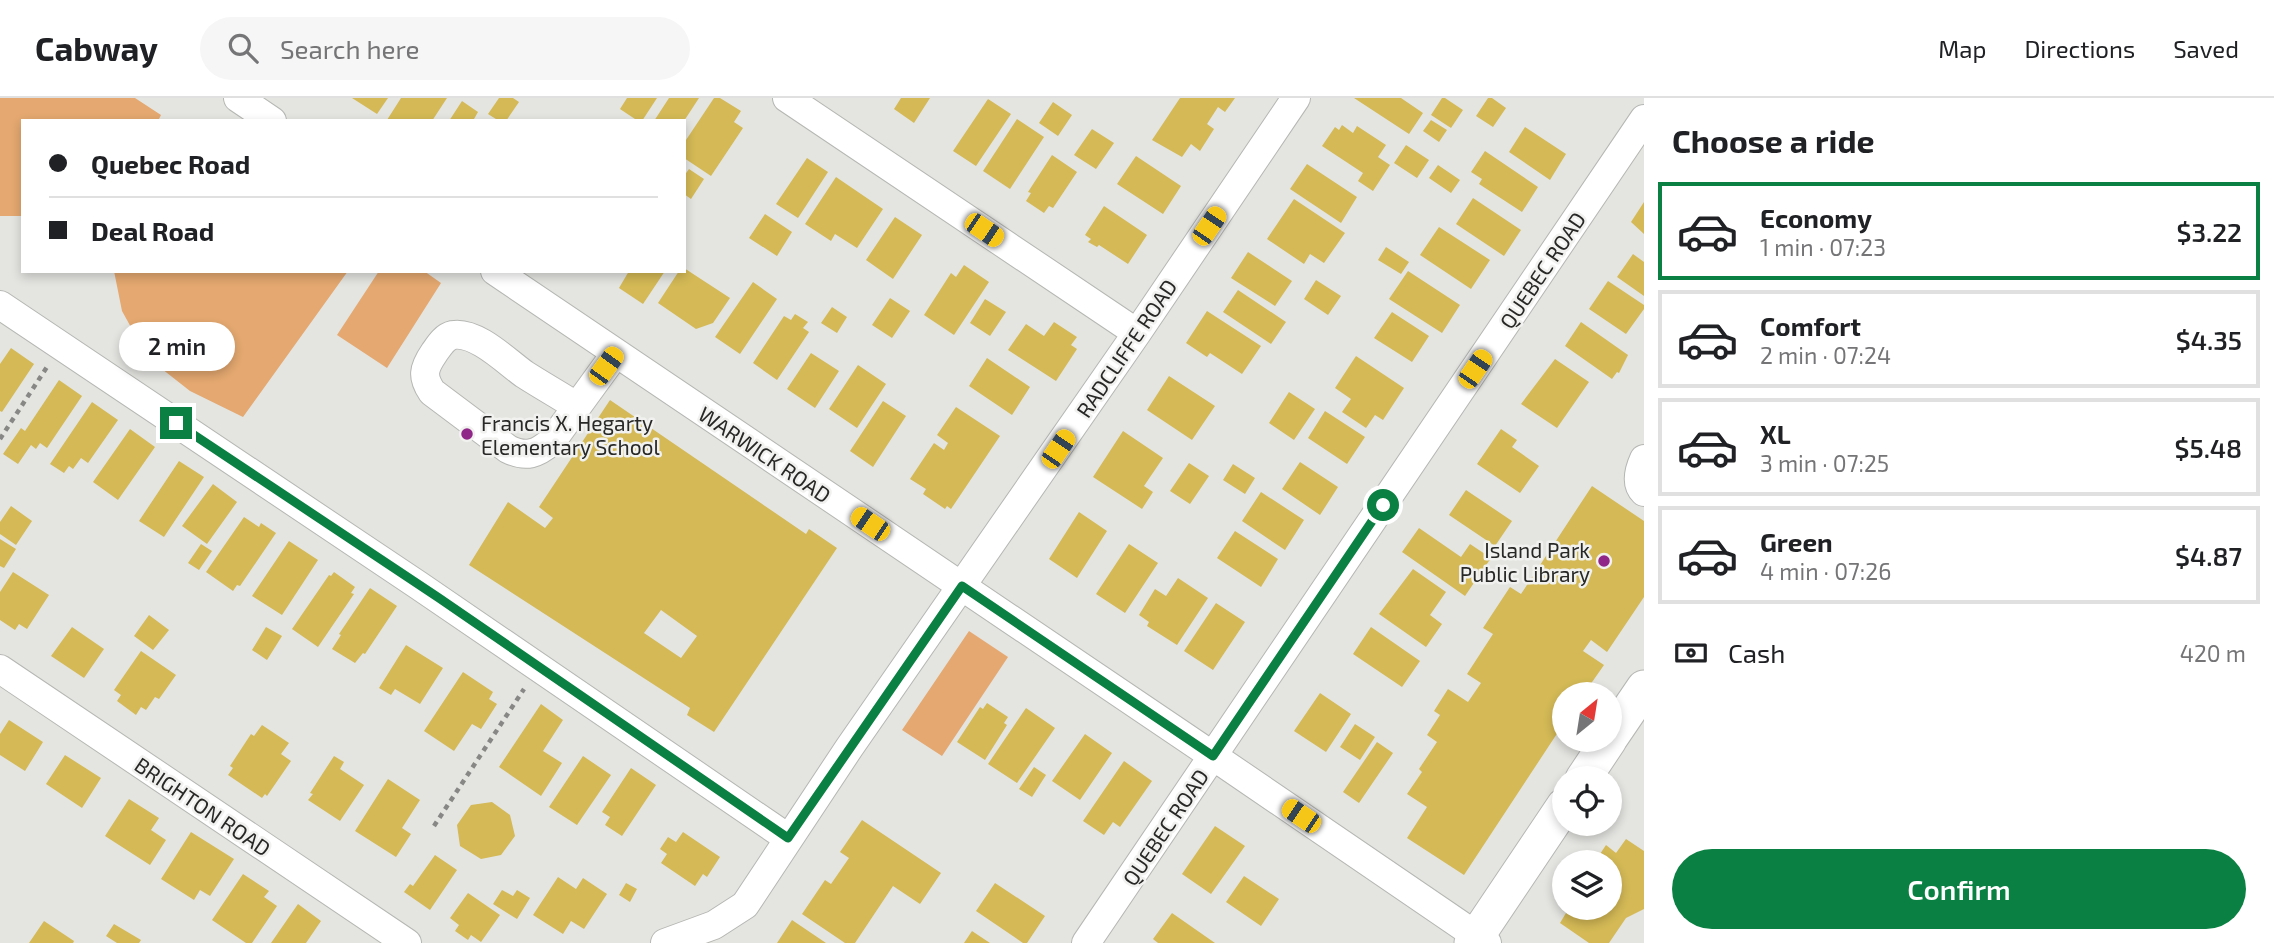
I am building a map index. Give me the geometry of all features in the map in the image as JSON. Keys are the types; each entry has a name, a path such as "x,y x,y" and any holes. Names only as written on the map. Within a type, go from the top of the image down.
{"main road":[{"path":"1622,720 1644,688"},
{"path":"1478,941 1552,825"}],"street":[{"path":"238,98 269,119"},
{"path":"787,98 1137,333"},
{"name":"RADCLIFFE ROAD","path":"665,943 714,925 745,905 788,838 1296,98"},
{"name":"QUEBEC ROAD","path":"1086,943 1644,119"},
{"name":"WARWICK ROAD","path":"498,273 1213,756 1478,941"},
{"path":"0,306 539,667 788,838"},
{"path":"576,406 485,345 464,336 447,337 424,371 425,380 432,393 508,449 518,454 530,455 542,450 552,441 616,353"},
{"path":"1644,459 1638,475 1640,488 1644,492"},
{"name":"BRIGHTON ROAD","path":"0,669 407,943"}],"path":[{"path":"0,439 61,346"},
{"path":"434,826 539,667"}],"shaded area":[{"path":"0,98 135,98 161,115 159,119 21,119 21,216 0,216"},
{"path":"114,273 347,273 243,417 190,391 148,358 122,311"},
{"path":"378,273 427,273 441,283 387,368 337,335"},
{"path":"969,631 1008,657 942,756 902,730"}],"building":[{"path":"352,98 388,98 377,114"},
{"path":"401,98 447,98 433,119 388,119"},
{"path":"499,98 513,98 519,102 507,119 496,119 488,114"},
{"path":"627,98 657,98 643,119 635,119 620,109"},
{"path":"669,98 699,98 685,119 655,119"},
{"path":"714,98 720,98 741,111 734,122 743,128 711,176 686,159 686,140"},
{"path":"901,98 930,98 914,123 894,109"},
{"path":"1180,98 1235,98 1225,112 1218,107 1207,124 1214,129 1200,151 1191,144 1182,157 1152,140"},
{"path":"1354,98 1401,98 1423,113 1409,134"},
{"path":"1442,98 1463,110 1451,128 1431,115"},
{"path":"1488,98 1506,108 1493,127 1476,116"},
{"path":"988,99 1011,114 976,166 953,151"},
{"path":"462,101 478,112 474,119 450,119"},
{"path":"1053,102 1072,115 1058,136 1039,123"},
{"path":"1017,119 1044,137 1010,189 983,171"},
{"path":"1431,120 1447,130 1439,142 1423,131"},
{"path":"1342,125 1353,133 1357,126 1386,145 1378,157 1390,165 1373,191 1358,181 1363,173 1322,146 1335,127 1339,130"},
{"path":"1525,127 1566,154 1550,180 1509,152"},
{"path":"1092,129 1114,143 1096,169 1074,155"},
{"path":"1406,145 1429,160 1417,178 1394,163"},
{"path":"1485,151 1538,187 1522,212 1479,184 1482,179 1471,172"},
{"path":"1052,155 1077,172 1053,208 1049,206 1044,213 1026,201 1031,193 1028,192"},
{"path":"1136,156 1181,186 1163,214 1117,184"},
{"path":"807,158 828,172 798,218 776,204"},
{"path":"1307,164 1357,197 1341,223 1290,189"},
{"path":"1438,165 1460,180 1451,193 1429,178"},
{"path":"689,169 704,179 691,199 686,195 686,173"},
{"path":"836,177 883,209 857,248 835,234 831,241 805,224"},
{"path":"1473,198 1521,230 1504,256 1456,224"},
{"path":"1294,199 1345,233 1324,263 1310,254 1304,264 1267,239"},
{"path":"1644,202 1644,234 1631,222"},
{"path":"1104,206 1147,235 1128,264 1099,245 1097,247 1088,242 1091,239 1085,235"},
{"path":"765,214 792,232 777,256 749,238"},
{"path":"895,217 922,235 893,279 866,260"},
{"path":"1439,227 1490,260 1471,289 1420,255"},
{"path":"1386,247 1409,262 1401,274 1378,260"},
{"path":"1248,252 1292,281 1275,306 1231,278"},
{"path":"1633,254 1644,262 1644,296 1617,277"},
{"path":"964,265 989,282 954,335 924,315 951,273 956,277"},
{"path":"686,269 730,298 713,323 696,329 658,303 678,273 686,273"},
{"path":"1408,271 1460,305 1442,333 1389,299"},
{"path":"628,273 664,273 643,304 619,288"},
{"path":"1316,280 1341,296 1328,315 1304,299"},
{"path":"1608,281 1644,305 1644,309 1626,334 1589,309"},
{"path":"753,282 777,299 740,354 715,337"},
{"path":"1238,290 1286,322 1271,344 1223,312"},
{"path":"890,298 910,311 892,338 872,325"},
{"path":"985,299 1006,312 990,336 970,323"},
{"path":"832,307 847,317 837,333 821,323"},
{"path":"1207,311 1261,346 1242,374 1210,353 1207,357 1186,343"},
{"path":"1392,312 1429,336 1412,362 1374,338"},
{"path":"795,314 808,322 803,328 809,332 777,380 753,363 784,316 791,320"},
{"path":"1054,322 1077,337 1071,345 1077,349 1056,381 1008,350 1026,324 1044,336"},
{"path":"1581,322 1628,355 1619,373 1612,379 1565,346"},
{"path":"11,348 34,364 2,412 0,364"},
{"path":"811,353 839,371 815,408 787,389"},
{"path":"1356,356 1404,388 1383,420 1375,415 1366,428 1342,412 1351,399 1335,388"},
{"path":"987,358 1030,387 1012,415 969,386"},
{"path":"1555,359 1589,382 1557,428 1521,404"},
{"path":"858,365 886,384 857,428 829,409"},
{"path":"1169,376 1215,406 1192,440 1147,410"},
{"path":"59,380 82,396 47,448 40,443 36,449 31,445 18,464 3,454 21,428 25,431"},
{"path":"1289,392 1315,409 1294,440 1269,423"},
{"path":"610,400 806,534 809,529 837,548 714,732 687,715 690,708 469,565 508,502 545,528 553,518 539,507","holes":["661,610 697,636 681,658 644,633"]},
{"path":"883,401 906,416 873,467 850,451"},
{"path":"92,402 118,420 88,463 81,458 73,469 69,466 64,473 50,464"},
{"path":"956,407 1000,436 951,509 947,506 945,509 923,494 926,489 910,479 934,443 944,450 948,443 937,435"},
{"path":"1325,411 1365,437 1347,464 1308,438"},
{"path":"130,429 155,447 118,500 93,482"},
{"path":"1501,429 1517,440 1512,447 1539,466 1520,493 1477,464"},
{"path":"1123,431 1163,458 1144,486 1153,492 1142,509 1093,477"},
{"path":"179,461 204,477 164,537 139,521"},
{"path":"1300,462 1338,487 1320,515 1282,489"},
{"path":"1189,463 1209,476 1190,504 1170,491"},
{"path":"1233,464 1255,478 1245,494 1223,480"},
{"path":"213,484 237,502 207,544 182,526"},
{"path":"1592,486 1644,521 1644,597 1607,652 1591,640 1583,651 1604,665 1592,682 1552,682 1552,741 1464,875 1407,838 1427,807 1407,794 1437,742 1427,735 1440,715 1434,711 1448,689 1468,702 1481,683 1467,674 1493,634 1483,628 1510,587 1521,594"},
{"path":"1466,490 1512,521 1495,546 1449,515"},
{"path":"1261,492 1304,520 1285,550 1242,521"},
{"path":"11,506 32,521 16,545 0,534 0,522"},
{"path":"1079,512 1107,531 1077,578 1049,559"},
{"path":"244,517 259,527 261,523 276,533 240,586 237,585 233,591 206,572"},
{"path":"1419,528 1461,557 1470,544 1491,558 1465,596 1402,552"},
{"path":"1235,531 1278,559 1261,587 1217,558"},
{"path":"0,539 16,549 4,568 0,566"},
{"path":"289,541 318,560 282,615 252,596"},
{"path":"201,544 212,551 199,570 188,563"},
{"path":"1129,544 1158,563 1125,613 1096,594"},
{"path":"1413,569 1446,592 1430,615 1442,624 1426,647 1379,614"},
{"path":"13,572 49,595 27,629 19,624 15,630 0,620 0,592"},
{"path":"334,572 355,587 351,593 354,594 318,647 292,629 329,575"},
{"path":"1178,578 1208,598 1177,645 1147,626 1149,622 1139,615 1155,589 1166,596"},
{"path":"370,588 397,606 365,654 355,663 332,649"},
{"path":"1216,603 1245,622 1213,670 1184,651"},
{"path":"149,615 169,630 153,650 134,636"},
{"path":"72,627 104,649 84,678 51,656"},
{"path":"266,627 282,636 267,660 252,650"},
{"path":"1371,627 1420,661 1402,687 1353,654"},
{"path":"406,645 443,668 420,704 395,689 391,695 379,688"},
{"path":"141,651 176,675 159,699 155,697 146,710 141,707 136,715 117,701 121,695 114,690"},
{"path":"463,672 493,692 489,699 497,704 481,729 472,724 454,751 424,731"},
{"path":"1320,693 1351,714 1326,752 1294,731"},
{"path":"987,703 1008,717 1004,723 1007,725 985,760 957,742 980,707 983,709"},
{"path":"541,704 563,720 543,751 562,763 541,796 499,767"},
{"path":"1026,708 1055,728 1017,783 988,764"},
{"path":"9,720 43,742 25,771 0,755 0,734"},
{"path":"1355,724 1375,737 1360,760 1340,747"},
{"path":"262,725 289,743 281,754 291,761 267,796 265,794 262,798 228,775 233,768 230,766 251,734 254,736"},
{"path":"1085,734 1112,753 1080,800 1052,781"},
{"path":"1377,742 1393,753 1359,803 1343,792"},
{"path":"65,755 101,778 82,808 46,784"},
{"path":"334,756 344,762 340,769 364,785 340,821 308,800"},
{"path":"583,756 611,775 577,825 549,807"},
{"path":"1124,761 1152,781 1120,827 1113,822 1104,835 1083,821"},
{"path":"1034,767 1046,775 1032,797 1019,789"},
{"path":"631,768 656,785 622,836 605,825 610,817 602,812"},
{"path":"388,779 420,800 402,828 411,834 396,857 355,831"},
{"path":"129,799 159,818 151,830 166,840 150,865 105,836"},
{"path":"492,802 510,815 515,836 501,855 481,859 460,846 457,825 471,805"},
{"path":"862,820 941,873 920,904 893,886 855,943 845,943 802,914 825,880 831,884 849,858 840,852"},
{"path":"1215,826 1245,846 1211,894 1182,874"},
{"path":"191,832 234,859 210,896 200,890 194,900 161,879"},
{"path":"683,832 720,857 707,877 703,874 695,886 661,863 667,854 660,849 668,837 676,842"},
{"path":"1626,839 1644,851 1644,909 1626,918 1609,943 1589,943 1560,923 1562,920 1622,920 1622,850 1618,850"},
{"path":"435,855 457,870 430,910 404,892 410,884 413,886"},
{"path":"243,874 269,891 264,897 277,906 252,943 246,943 212,920"},
{"path":"1244,876 1279,899 1261,926 1226,902"},
{"path":"558,877 576,889 583,878 607,894 584,929 571,921 563,934 533,915"},
{"path":"626,883 637,889 630,902 619,895"},
{"path":"995,883 1045,916 1027,943 1023,943 976,911"},
{"path":"502,890 513,896 517,890 530,898 517,919 493,904"},
{"path":"468,893 500,915 481,942 471,935 468,940 455,931 459,925 450,918"},
{"path":"298,904 321,921 306,943 271,943"},
{"path":"1172,913 1215,943 1158,943 1153,939"},
{"path":"792,920 826,943 777,943"},
{"path":"44,921 74,941 73,943 29,943"},
{"path":"114,924 141,940 139,943 117,943 106,936"},
{"path":"972,931 990,943 964,943"}],"place":[{"name":"Francis X. Hegarty Elementary School","path":"467,434"},
{"name":"Island Park Public Library","path":"1604,561"}],"route":[{"path":"176,423 439,598 788,838 962,586 1213,756 1383,505"}]}
